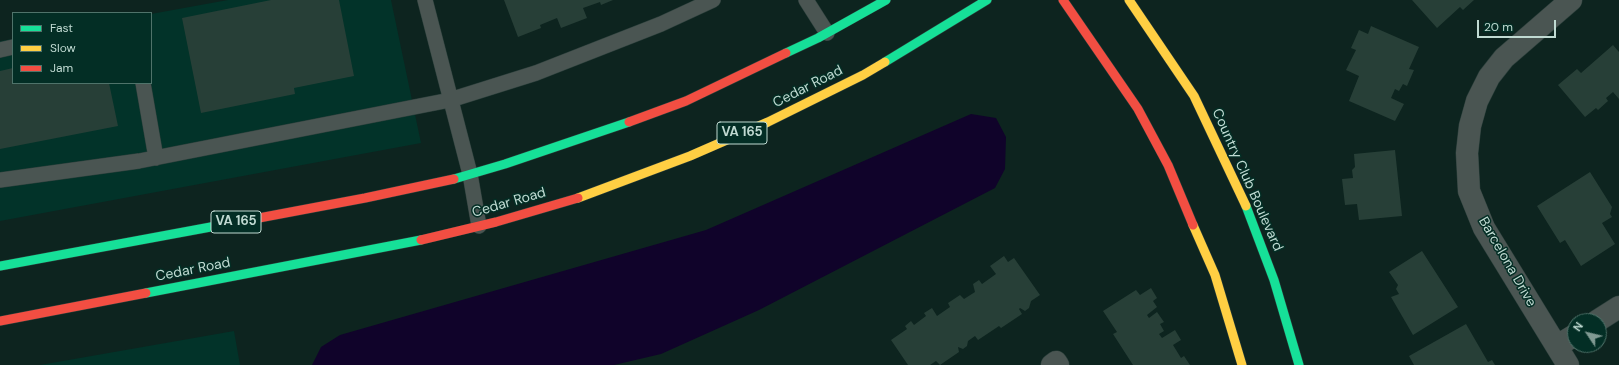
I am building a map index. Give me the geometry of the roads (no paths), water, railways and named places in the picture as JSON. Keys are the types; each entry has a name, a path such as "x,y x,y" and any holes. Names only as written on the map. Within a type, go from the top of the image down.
{"main road":[{"name":"VA 165","path":"0,266 335,204 470,174 565,145 686,101 774,60 827,33 886,0"},
{"name":"Cedar Road","path":"0,320 402,245 480,226 588,195 633,179 768,122 863,74 935,33 987,0"},
{"path":"1063,0 1138,109 1168,164 1215,275 1242,365"},
{"name":"Country Club Boulevard","path":"1128,0 1194,96 1224,156 1252,219 1274,280 1299,365"}],"street":[{"name":"Barcelona Drive","path":"1568,365 1484,228 1469,191 1467,153 1473,114 1488,77 1504,58 1571,0"},
{"path":"1607,315 1619,307"},
{"path":"1557,346 1567,340"},
{"path":"1052,365 1056,362 1058,365"}],"lane":[{"path":"425,0 470,174 480,226"},
{"path":"0,180 32,177 156,158 450,100 536,73 661,24 713,0"},
{"path":"806,0 827,33"},
{"path":"0,50 12,47"},
{"path":"143,84 156,158"}]}
